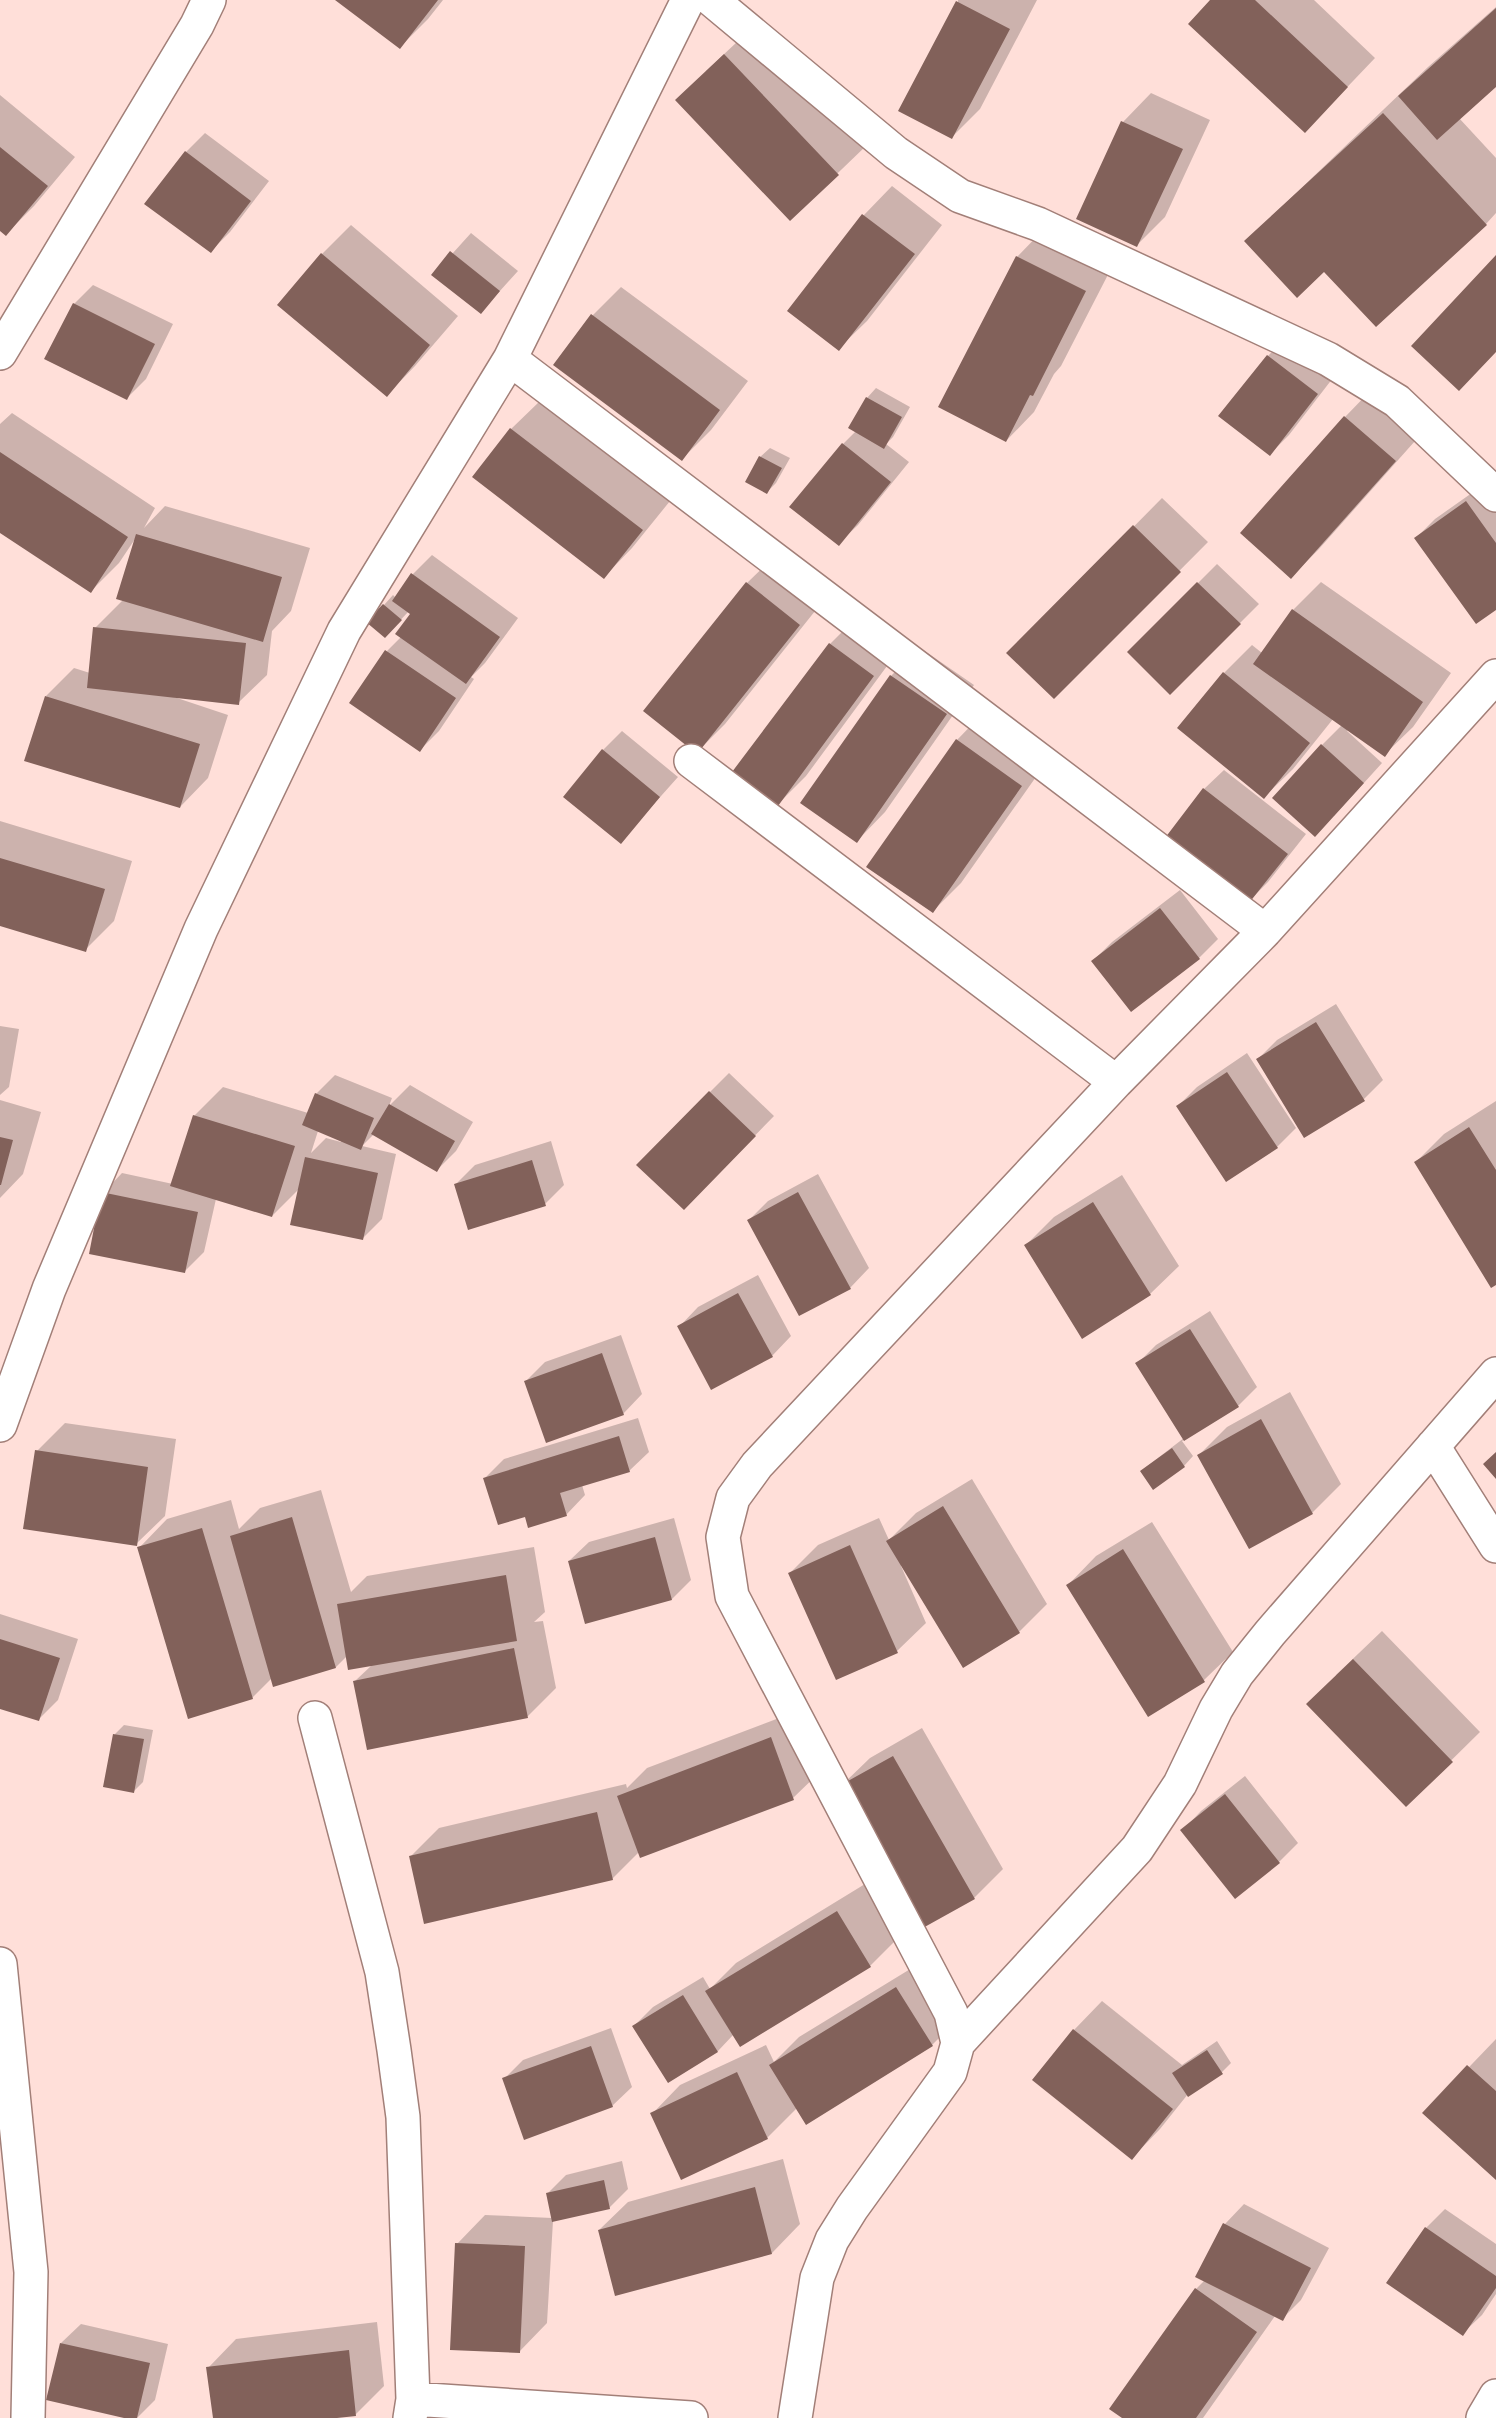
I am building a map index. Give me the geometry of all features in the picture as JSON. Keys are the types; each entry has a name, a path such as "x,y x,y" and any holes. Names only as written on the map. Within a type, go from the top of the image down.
{"street":[{"path":"0,353 197,25 208,0"},
{"path":"0,1425 49,1289 196,940 267,790 344,631 510,359 688,0"},
{"path":"712,0 896,153 960,196 1038,224 1328,359 1396,401 1496,495"},
{"path":"510,359 1265,931"},
{"path":"958,2043 951,2013 732,1596 723,1537 733,1498 757,1465 1116,1082 1265,931 1496,676"},
{"path":"691,761 1116,1082"},
{"path":"795,2418 817,2278 831,2240 950,2072 958,2043 1137,1849 1180,1784 1216,1708 1237,1674 1270,1633 1496,1374"},
{"path":"1433,1446 1496,1546"},
{"path":"315,1718 382,1972 394,2050 403,2117 411,2408 691,2418"},
{"path":"0,1964 31,2272 28,2418"},
{"path":"1483,2418 1496,2396"}],"building":[{"path":"335,0 438,0 400,49"},
{"path":"1210,0 1255,0 1348,87 1305,133 1188,24"},
{"path":"956,1 1010,29 952,139 898,111"},
{"path":"1496,8 1496,87 1437,140 1398,96"},
{"path":"724,54 839,175 790,221 675,100"},
{"path":"1383,113 1487,225 1376,327 1324,272 1297,298 1244,241"},
{"path":"1121,121 1183,149 1137,247 1076,219"},
{"path":"0,147 48,186 6,236 0,231"},
{"path":"185,151 251,201 211,253 144,204"},
{"path":"862,214 915,254 839,351 787,311"},
{"path":"450,251 500,291 481,314 431,275"},
{"path":"321,253 430,345 387,397 277,305"},
{"path":"1496,255 1496,352 1459,391 1411,346"},
{"path":"1016,256 1086,291 1033,396 1030,395 1006,442 938,407"},
{"path":"73,303 155,344 127,400 44,359"},
{"path":"591,314 720,410 682,461 553,365"},
{"path":"1267,355 1318,394 1270,456 1218,416"},
{"path":"866,397 902,417 884,449 848,428"},
{"path":"1344,416 1396,461 1291,579 1240,533"},
{"path":"510,428 643,530 604,579 472,477"},
{"path":"842,443 891,482 839,546 789,507"},
{"path":"0,452 128,537 91,593 0,533"},
{"path":"759,456 782,468 767,494 745,482"},
{"path":"1466,501 1496,543 1496,610 1476,624 1414,538"},
{"path":"1133,525 1181,572 1054,699 1006,653"},
{"path":"136,534 282,577 263,642 116,599"},
{"path":"411,573 500,637 466,684 395,634 410,614 392,601"},
{"path":"746,582 800,625 697,754 643,711"},
{"path":"1197,582 1241,624 1170,695 1127,652"},
{"path":"383,604 402,620 385,638 366,622"},
{"path":"1292,609 1423,702 1385,757 1253,664"},
{"path":"93,627 246,643 239,705 87,688"},
{"path":"829,643 874,676 778,806 732,772"},
{"path":"385,650 456,698 420,752 349,703"},
{"path":"1223,672 1310,743 1264,799 1177,728"},
{"path":"890,675 947,714 857,843 800,803"},
{"path":"45,696 200,744 180,808 24,761"},
{"path":"956,739 1022,786 933,913 866,867"},
{"path":"1321,744 1364,783 1315,837 1272,798"},
{"path":"602,749 660,797 621,844 563,797"},
{"path":"1203,788 1288,854 1249,903 1165,838"},
{"path":"0,858 105,889 86,952 0,926"},
{"path":"1160,908 1200,959 1131,1012 1091,961"},
{"path":"1316,1022 1365,1101 1304,1138 1256,1059"},
{"path":"1227,1072 1278,1148 1226,1182 1176,1106"},
{"path":"709,1091 756,1136 684,1210 636,1165"},
{"path":"315,1093 374,1118 361,1150 302,1125"},
{"path":"389,1104 455,1141 437,1172 371,1134"},
{"path":"193,1115 295,1146 272,1217 170,1186"},
{"path":"1469,1127 1496,1170 1496,1285 1491,1288 1414,1162"},
{"path":"0,1137 13,1140 1,1185 0,1185"},
{"path":"305,1157 378,1173 363,1240 290,1225"},
{"path":"532,1160 546,1206 468,1230 454,1184"},
{"path":"101,1192 198,1212 185,1273 89,1254"},
{"path":"798,1192 851,1289 799,1316 747,1220"},
{"path":"1093,1202 1151,1295 1082,1339 1024,1245"},
{"path":"738,1293 773,1357 711,1390 677,1326"},
{"path":"1190,1329 1239,1407 1184,1441 1135,1363"},
{"path":"602,1353 624,1415 546,1443 524,1381"},
{"path":"1261,1419 1313,1514 1249,1549 1197,1455"},
{"path":"619,1436 630,1472 560,1493 567,1516 528,1528 525,1517 498,1525 483,1478"},
{"path":"1172,1448 1185,1467 1153,1490 1140,1471"},
{"path":"35,1450 148,1467 137,1546 23,1529"},
{"path":"1496,1452 1496,1479 1483,1464"},
{"path":"943,1506 1020,1633 963,1668 886,1541"},
{"path":"292,1517 336,1668 273,1687 230,1536"},
{"path":"202,1528 253,1699 188,1719 137,1547"},
{"path":"655,1537 672,1600 585,1624 568,1561"},
{"path":"850,1545 898,1653 836,1680 788,1573"},
{"path":"1123,1549 1205,1682 1148,1717 1066,1585"},
{"path":"506,1575 517,1641 348,1670 337,1604"},
{"path":"0,1639 60,1658 39,1721 0,1709"},
{"path":"514,1648 528,1718 367,1750 353,1681"},
{"path":"1353,1659 1453,1762 1406,1807 1306,1704"},
{"path":"113,1734 144,1739 134,1793 103,1787"},
{"path":"771,1737 794,1800 640,1858 617,1796"},
{"path":"893,1756 975,1899 921,1929 839,1786"},
{"path":"1225,1794 1280,1863 1235,1899 1180,1830"},
{"path":"597,1812 613,1880 424,1924 409,1856"},
{"path":"837,1911 871,1967 740,2047 705,1991"},
{"path":"896,1987 933,2046 806,2125 769,2065"},
{"path":"683,1995 718,2052 668,2083 632,2026"},
{"path":"1073,2029 1173,2109 1132,2160 1032,2080"},
{"path":"591,2046 613,2107 524,2140 502,2078"},
{"path":"1207,2050 1223,2074 1188,2097 1172,2073"},
{"path":"1467,2065 1496,2091 1496,2180 1422,2113"},
{"path":"737,2072 768,2139 681,2180 650,2113"},
{"path":"604,2180 610,2209 552,2222 546,2193"},
{"path":"755,2187 772,2254 615,2296 598,2230"},
{"path":"1223,2223 1311,2268 1283,2321 1195,2277"},
{"path":"1425,2227 1496,2276 1496,2288 1463,2336 1386,2283"},
{"path":"455,2243 525,2246 520,2353 450,2350"},
{"path":"1195,2288 1257,2332 1196,2418 1122,2418 1109,2409"},
{"path":"60,2343 150,2363 137,2418 124,2418 46,2400"},
{"path":"349,2350 356,2416 213,2418 206,2367"}]}
